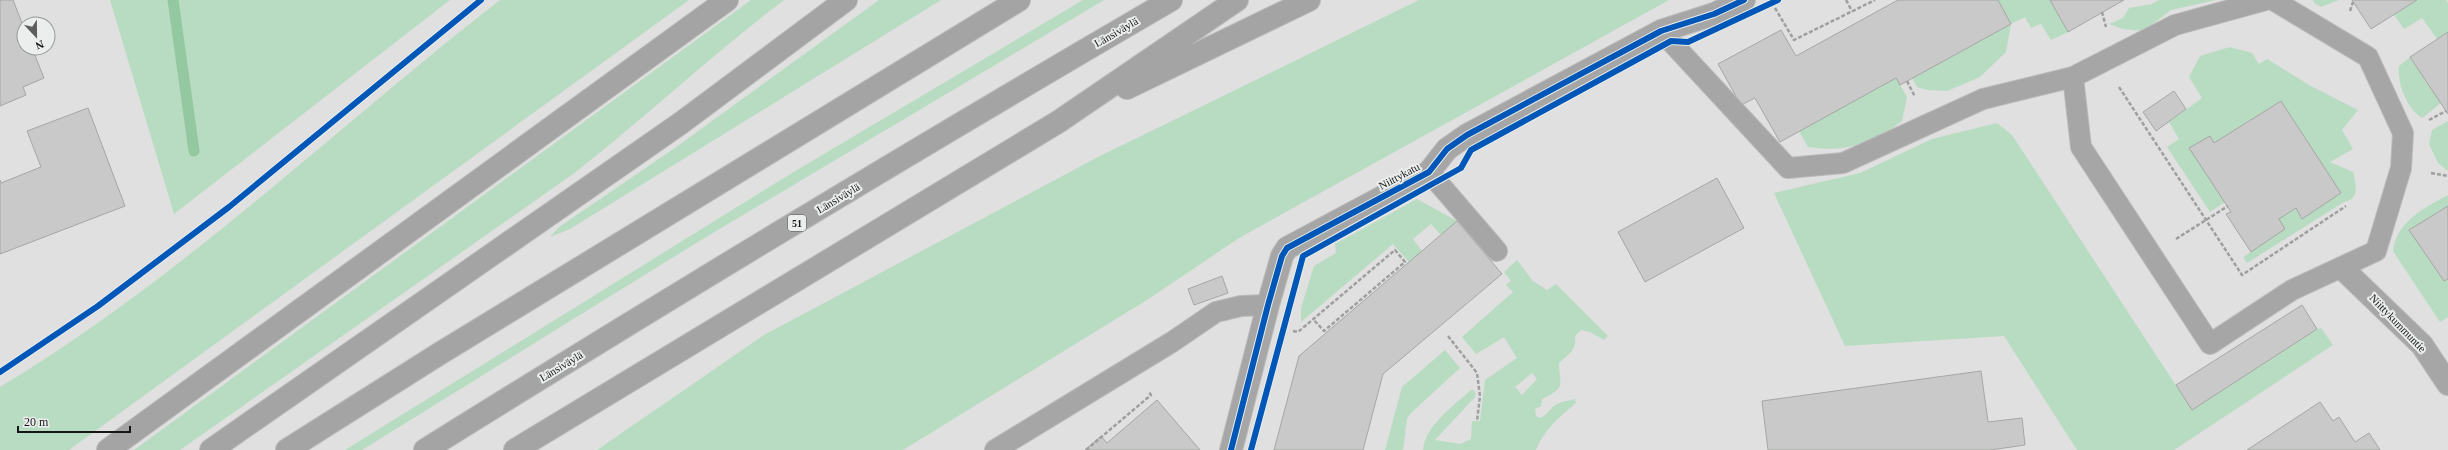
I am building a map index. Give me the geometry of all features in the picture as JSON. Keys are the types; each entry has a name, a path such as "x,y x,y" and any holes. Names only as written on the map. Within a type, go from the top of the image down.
{"highway":[{"path":"108,450 727,0"},
{"path":"211,450 681,123 846,0"},
{"path":"287,450 439,354 1019,0"},
{"name":"Länsiväylä","path":"425,450 986,109 1171,0"},
{"path":"515,450 1058,122 1237,0"},
{"path":"1058,122 1310,0"}],"street":[{"name":"Niittykatu","path":"1231,450 1265,315 1282,256 1287,248 1428,172 1447,149 1467,135 1662,31 1714,14 1744,0"},
{"name":"Niittykummuntie","path":"2342,268 2422,345 2448,384"}],"lane":[{"path":"1662,31 1788,168 1843,163 1983,99 2073,77 2175,25 2266,0"},
{"path":"2073,77 2081,148 2210,344 2292,290 2376,251 2402,168 2403,133 2368,57 2273,0"},
{"path":"1428,172 1497,251"},
{"path":"995,450 1134,366 1216,312 1241,306 1265,315"}],"path":[{"path":"1846,0 1852,11"},
{"path":"1765,6 1775,1 1794,40 1875,0"},
{"path":"2102,62 2242,274 2346,206"},
{"path":"2152,254 2228,206"},
{"path":"1265,315 1298,332 1313,319 1394,250 1405,262 1324,331 1313,319"},
{"path":"1448,336 1477,373 1480,396 1477,422"},
{"path":"1086,450 1151,395 1134,366"}],"green space":[{"path":"110,0 450,0 174,214"},
{"path":"500,0 689,0 69,450 0,450 0,387 67,344 132,298 195,250 438,49"},
{"path":"751,0 784,0 573,174 180,450 134,450"},
{"path":"879,0 941,0 570,229 550,237 559,227 672,150"},
{"path":"1083,0 1104,0 701,240 362,450 345,450 792,173"},
{"path":"1419,0 1669,0 1239,238 1150,298 903,450 597,450 764,335 1098,157"},
{"path":"1998,0 2050,0 2068,32 2051,40 2041,24 2031,28 2025,17 2011,24"},
{"path":"2159,0 2216,0 2171,10 2144,31 2123,29 2109,24 2123,18 2129,8 2152,4"},
{"path":"2313,0 2339,0 2321,7 2314,3"},
{"path":"2417,0 2446,0 2448,3 2448,32 2437,39 2422,18 2404,29 2394,15"},
{"path":"2011,24 2006,52 1980,77 1947,91 1927,90 1917,87 1912,78"},
{"path":"2230,47 2252,53 2259,64 2267,59 2309,85 2358,110 2342,130 2353,149 2330,162 2353,172 2356,190 2353,198 2344,202 2247,263 2243,257 2285,229 2279,219 2296,208 2302,218 2341,193 2281,101 2214,143 2210,136 2225,202 2210,212 2167,147 2179,139 2169,122 2202,98 2189,77 2200,56"},
{"path":"2410,57 2441,103 2422,118 2412,108 2401,88 2399,66"},
{"path":"1896,78 1907,97 1902,121 1880,136 1858,145 1834,149 1808,147 1799,131"},
{"path":"2448,121 2448,171 2438,163 2429,144 2432,130"},
{"path":"1997,123 2012,135 2192,410 2317,329 2321,328 2333,345 2174,450 2077,450 2004,336 1845,346 1774,193 1860,173 1932,139"},
{"path":"2448,195 2448,206 2410,230 2444,281 2448,279 2448,317 2440,322 2393,251 2395,241 2406,224 2421,210"},
{"path":"1417,199 1457,221 1441,235 1431,224 1413,239 1422,251 1409,262 1393,244 1301,322 1301,308 1314,266 1336,253 1335,244"},
{"path":"1517,260 1533,281 1547,290 1556,284 1608,336 1604,340 1590,332 1581,330 1575,336 1575,345 1569,354 1559,363 1560,386 1555,392 1542,399 1541,406 1535,409 1536,416 1540,418 1542,417 1554,406 1561,403 1575,399 1576,403 1548,430 1543,436 1536,450 1423,450 1429,432 1435,424 1449,409 1472,389 1476,394 1475,397 1435,440 1460,444 1471,439 1472,421 1480,421 1485,380 1517,358 1504,337 1476,354 1462,337 1513,292 1506,285 1511,281 1504,272","holes":["1532,373 1537,379 1522,395 1515,387"]},
{"path":"1445,350 1460,368 1411,413 1407,419 1403,450 1385,450 1402,387"}],"building":[{"path":"0,0 13,0 19,16 16,16 16,56 35,56 44,78 23,87 26,95 0,106"},
{"path":"1898,0 1998,0 2011,24 1900,85 1896,78 1780,142 1755,98 1741,105 1718,64 1781,30 1796,56"},
{"path":"2050,0 2124,0 2068,32"},
{"path":"2352,0 2417,0 2371,29"},
{"path":"2448,32 2448,114 2410,57"},
{"path":"2174,91 2186,109 2156,131 2143,112"},
{"path":"2281,101 2341,193 2302,219 2296,208 2279,219 2285,229 2251,252 2226,214 2231,212 2189,148 2210,136 2214,143"},
{"path":"88,108 125,206 0,254 0,180 1,183 41,167 27,131"},
{"path":"1717,178 1744,228 1645,282 1618,232"},
{"path":"2448,206 2448,279 2444,281 2409,230"},
{"path":"1457,221 1502,274 1383,374 1363,450 1274,450 1299,356"},
{"path":"1222,276 1228,293 1194,305 1188,289"},
{"path":"2302,305 2317,329 2192,410 2176,385"},
{"path":"1981,371 1988,422 2022,418 2025,445 1990,450 1768,450 1762,401"},
{"path":"1157,400 1200,450 1085,450 1101,436 1107,443"},
{"path":"2320,402 2333,421 2339,417 2355,442 2369,433 2380,450 2247,450"}],"waterway":[{"path":"173,0 194,151"}],"cycle path":[{"path":"0,372 98,306 229,207 481,0"},
{"path":"1231,450 1268,305 1282,256 1287,248 1429,172 1447,149 1467,135 1661,31 1714,14 1744,0"},
{"path":"1251,450 1303,256 1461,168 1471,150 1671,41 1688,42 1778,0"}]}
